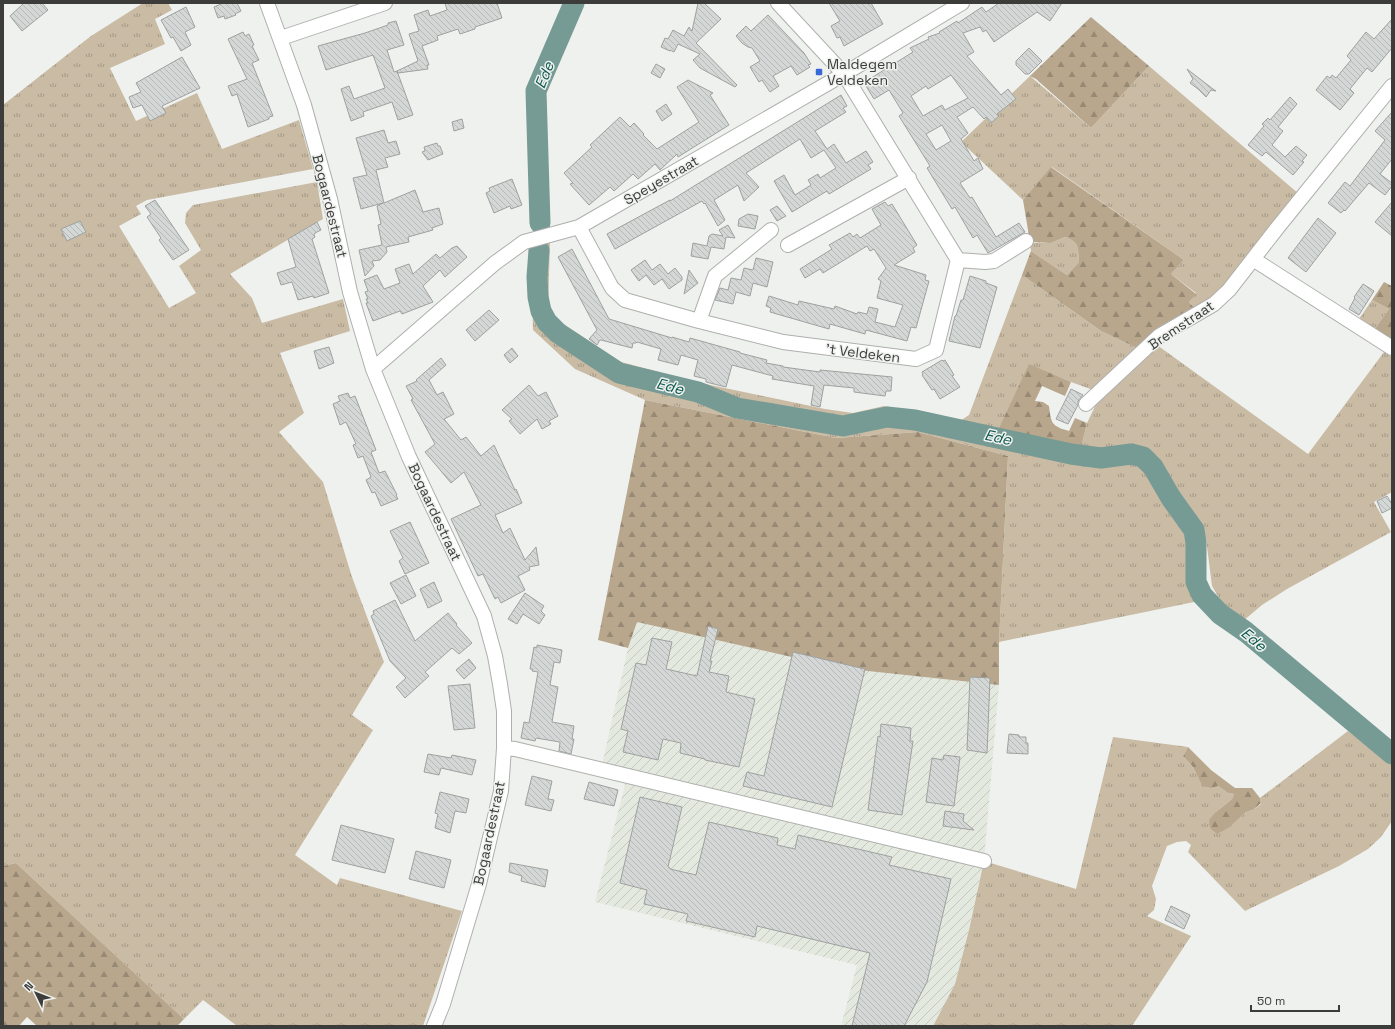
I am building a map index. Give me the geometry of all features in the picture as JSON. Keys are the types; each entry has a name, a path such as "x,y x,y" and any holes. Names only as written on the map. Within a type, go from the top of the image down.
{"street":[{"name":"Bogaardestraat","path":"268,3 304,105 324,178 350,292 373,369 409,457 484,616 495,656 504,711 504,748 501,791 479,884 443,1004 434,1026"},
{"path":"281,38 385,3"},
{"path":"778,3 844,74 958,260 985,262 994,261 1026,241"},
{"name":"Speyestraat","path":"373,369 495,263 524,242 579,227 844,74 962,3"},
{"name":"Bremstraat","path":"1086,404 1159,336 1214,304 1229,290 1253,258 1392,86"},
{"path":"788,245 909,178"},
{"name":"'t Veldeken","path":"579,227 612,288 625,300 783,342 916,359 936,350 958,260"},
{"path":"699,320 715,276 771,230"},
{"path":"1253,258 1392,348"},
{"path":"504,748 515,749 984,861"}],"shaded area":[{"path":"637,622 840,668 999,685 984,861 969,930 955,984 933,1026 841,1026 857,965 595,902 628,773 602,765 628,648"}],"green space":[{"path":"143,3 168,3 172,10 155,19 165,44 110,68 136,121 197,93 222,149 299,120 313,169 147,200 136,206 141,214 119,226 169,308 196,293 179,266 201,250 185,223 186,213 193,205 317,182 323,219 230,274 252,298 262,323 343,299 350,331 280,353 304,413 279,432 323,482 352,577 384,662 352,715 373,730 295,855 337,885 340,878 462,911 423,1026 237,1026 203,1000 184,1019 16,863 3,866 3,105 91,36"},
{"path":"1091,17 1149,66 1091,128 1036,79 1030,76"},
{"path":"1149,66 1299,194 1222,289 1196,310 1189,302 1196,293 1171,274 1184,260 1052,167 1023,200 961,142 1030,76 1091,128"},
{"path":"1051,167 1184,260 1171,274 1196,294 1189,302 1196,310 1137,348 1101,331 1022,275 1031,251 1067,275 1079,262 1077,246 1070,239 1065,237 1051,243 1030,242 1023,200"},
{"path":"1065,237 1076,244 1079,262 1067,275 1031,251 1030,243 1051,243"},
{"path":"550,241 548,314 621,362 701,383 825,409 853,413 884,406 960,421 969,415 1022,275 1101,331 1137,348 1093,390 1029,365 996,434 1013,438 1010,448 1069,460 1130,463 1140,465 1151,473 1168,504 1182,522 1190,536 1190,577 1194,602 999,642 1008,456 918,432 836,438 645,400 575,369 533,330 531,248"},
{"path":"1384,282 1392,286 1392,342 1374,330 1389,309 1372,300"},
{"path":"1372,300 1389,309 1374,330 1359,319"},
{"path":"1157,345 1308,454 1384,352 1392,357 1392,492 1374,502 1391,532 1287,589 1262,605 1243,621 1236,616 1220,600 1212,586 1206,539 1195,518 1157,462 1146,452 1133,449 1112,453 1080,452 1087,423 1100,396"},
{"path":"1029,364 1071,382 1065,396 1042,386 1035,401 1043,402 1049,406 1052,421 1059,428 1069,431 1075,418 1087,423 1080,452 996,434"},
{"path":"645,400 836,438 918,432 1008,456 999,642 999,685 840,668 637,622 628,648 598,640"},
{"path":"1348,731 1392,765 1392,821 1381,837 1368,849 1339,866 1245,911 1188,852 1191,845 1186,841 1177,842 1167,846 1152,886 1156,899 1154,910 1147,916 1191,936 1132,1026 933,1026 955,984 969,930 984,861 1076,889 1113,737 1188,747 1183,756 1193,767 1202,784 1218,786 1228,793 1234,794 1232,799 1216,812 1230,827 1246,812 1253,810 1261,804 1260,798"},
{"path":"1188,747 1211,770 1235,788 1252,788 1260,798 1261,803 1253,810 1246,812 1230,827 1217,834 1210,828 1209,820 1232,799 1234,794 1228,793 1218,786 1211,788 1202,785 1193,767 1183,756"},
{"path":"16,863 184,1019 177,1026 37,1026 27,1017 19,1026 3,1026 3,866"}],"building":[{"path":"24,3 42,3 48,10 22,31 10,16"},
{"path":"223,3 237,3 241,11 235,14 236,15 225,19 224,16 218,18 214,7"},
{"path":"445,3 497,3 502,18 475,27 475,29 460,34 458,29 437,36 438,40 422,46 429,65 427,65 428,69 398,73 397,71 418,61 409,34 419,31 414,15 428,10 430,16 447,10"},
{"path":"698,3 704,3 721,19 696,43 737,85 735,87 700,68 693,60 700,54 678,44 674,52 661,47 665,38 668,39 673,30 684,36 689,27 692,31"},
{"path":"829,3 871,3 883,24 844,46 840,37 837,38 831,26 840,21"},
{"path":"999,3 1062,3 1050,21 1037,12 994,42 986,30 983,32 980,27 963,33 974,52 967,56 1001,95 1008,89 1016,99 997,114 999,116 991,123 986,117 984,119 973,107 957,117 968,133 961,139 974,161 978,158 983,169 960,183 970,198 972,197 996,237 1019,223 1025,232 988,253 977,235 973,238 955,207 952,209 927,168 930,166 899,116 903,113 889,90 874,99 866,86 870,84 868,80 913,52 910,48 929,39 928,37 940,33 939,32 957,21 958,23 982,7 986,12","holes":["951,75 968,98 945,110 942,105 923,116 911,96 926,86 928,89","942,125 951,141 936,150 926,134"]},
{"path":"186,7 195,27 185,32 191,45 181,51 173,37 171,38 161,20"},
{"path":"768,15 804,53 811,64 808,65 810,67 797,75 791,66 773,76 779,86 770,92 762,80 759,82 750,67 760,61 752,48 742,43 736,36 746,26 751,31"},
{"path":"1392,19 1392,48 1372,72 1367,68 1350,89 1354,93 1340,110 1316,90 1327,76 1330,78 1332,75 1336,78 1351,60 1347,56 1366,32 1374,39"},
{"path":"396,21 404,45 387,50 394,72 397,71 413,115 398,120 392,102 363,112 364,116 351,121 341,89 349,86 354,99 385,88 373,55 326,70 318,46 365,33"},
{"path":"243,32 245,36 249,34 254,45 252,46 259,60 252,63 273,116 248,127 237,94 232,96 228,86 247,79 228,39"},
{"path":"1029,48 1042,61 1029,74 1025,74 1016,65 1016,61"},
{"path":"182,57 200,88 162,106 166,113 150,121 142,105 133,108 129,97 141,92 136,83"},
{"path":"656,64 665,69 660,78 651,73"},
{"path":"1187,69 1216,91 1211,90 1206,97 1190,83 1193,79"},
{"path":"688,80 713,93 710,95 729,125 678,157 677,154 660,170 655,164 638,179 633,174 614,191 610,187 589,205 570,184 573,183 564,173 592,147 590,145 620,117 630,127 634,123 644,134 643,135 657,149 699,122 677,87"},
{"path":"841,95 847,106 843,108 846,112 815,131 827,149 834,144 846,163 866,151 873,162 868,165 871,169 829,194 827,191 792,212 774,181 784,175 795,195 811,185 808,180 818,174 820,178 836,168 824,150 811,158 800,139 746,173 759,187 744,201 738,185 714,200 725,220 718,226 705,203 704,204 702,201 615,249 607,234 670,201"},
{"path":"1290,97 1297,104 1278,127 1283,131 1272,145 1285,157 1296,146 1307,155 1302,161 1304,162 1293,175 1266,152 1262,156 1248,145 1264,126 1262,124 1268,118 1270,120"},
{"path":"666,104 672,114 662,121 656,111"},
{"path":"1392,112 1392,159 1380,174 1392,183 1392,186 1385,195 1369,183 1345,211 1344,210 1341,213 1328,203 1345,182 1350,186 1385,140 1375,131"},
{"path":"462,119 464,128 454,131 452,122"},
{"path":"384,130 388,143 396,141 400,154 385,158 388,167 376,170 384,203 415,190 423,212 439,208 443,224 432,228 433,230 408,237 409,242 386,247 387,252 380,260 372,261 374,266 365,276 359,250 382,245 378,225 381,224 377,206 383,203 361,209 353,178 367,175 356,138"},
{"path":"437,143 443,154 428,160 422,152 425,151 424,147"},
{"path":"512,179 522,205 511,209 510,206 494,213 486,193 490,191 489,188"},
{"path":"155,200 189,250 173,260 159,240 161,238 147,217 151,214 145,206"},
{"path":"885,202 888,206 892,204 917,245 913,248 915,252 894,265 926,275 925,280 929,281 916,328 911,327 907,341 866,330 865,334 830,324 829,329 770,312 771,308 766,306 769,296 798,305 799,301 834,309 835,306 857,314 858,312 867,314 869,307 878,309 875,322 895,327 903,305 877,298 881,281 878,279 886,268 874,249 870,251 867,246 823,273 820,269 805,278 800,269 832,249 829,245 850,233 853,237 857,234 860,238 881,225 872,209"},
{"path":"1392,202 1392,236 1375,222"},
{"path":"777,206 786,216 777,221 770,210"},
{"path":"748,214 758,216 755,229 738,226 739,219"},
{"path":"1318,218 1336,233 1306,272 1288,258"},
{"path":"80,221 86,232 67,241 61,229"},
{"path":"317,222 321,230 315,233 315,237 312,239 329,293 314,298 313,296 298,300 292,282 281,285 277,273 296,267 288,239"},
{"path":"728,225 735,238 726,237 724,249 711,247 708,259 691,256 693,243 707,246 709,236 712,234 723,236 719,230"},
{"path":"457,246 467,257 445,277 440,270 423,286 433,302 402,314 400,311 373,321 366,303 368,303 366,299 368,299 365,292 368,291 364,280 377,275 384,289 400,283 395,269 409,264 413,274 436,254 440,258 452,248"},
{"path":"572,249 609,319 689,342 690,338 767,360 766,363 783,367 820,372 820,370 892,377 891,391 886,391 885,396 854,392 854,388 824,385 820,407 811,405 814,386 772,379 773,376 732,365 726,387 706,382 706,379 694,376 698,360 681,355 678,365 658,360 661,349 637,342 633,343 632,348 601,340 597,345 589,339 597,330 558,257"},
{"path":"756,258 773,262 767,287 753,283 750,296 736,292 733,304 715,300 720,288 728,290 731,278 741,280 744,268 753,270"},
{"path":"645,260 652,270 660,264 668,274 675,268 682,277 682,280 669,289 662,279 654,285 646,275 639,281 631,270"},
{"path":"689,270 698,283 684,294"},
{"path":"970,276 986,281 986,283 997,287 980,348 949,341 955,316 961,300 963,300"},
{"path":"1363,284 1374,291 1359,315 1349,309 1355,298 1354,297"},
{"path":"489,310 499,320 475,341 466,330"},
{"path":"329,347 334,363 319,369 314,351"},
{"path":"512,348 518,356 510,363 504,355"},
{"path":"441,358 446,365 429,380 437,395 443,392 454,414 444,419 461,440 466,437 481,456 494,445 522,503 495,515 503,533 510,528 525,560 536,547 539,565 529,567 530,570 518,576 525,590 501,603 498,597 495,599 483,574 478,576 451,519 481,505 464,472 451,483 425,452 435,444 411,400 413,399 406,386 417,381 416,380"},
{"path":"942,360 945,360 954,375 952,376 960,387 940,399 922,375 922,372"},
{"path":"529,385 538,396 546,392 558,416 549,421 551,424 542,429 537,419 520,434 509,421 512,419 502,410"},
{"path":"1071,389 1083,395 1078,401 1078,405 1068,424 1056,419"},
{"path":"348,393 350,398 355,396 376,450 371,452 379,473 385,471 397,495 398,499 381,506 375,492 372,493 366,480 371,477 363,456 358,458 353,445 356,444 346,422 340,425 333,404 340,401 338,396"},
{"path":"1387,496 1392,504 1392,508 1382,513 1377,501"},
{"path":"410,522 429,563 405,574 399,561 403,558 390,531"},
{"path":"406,575 416,596 401,604 390,583"},
{"path":"434,582 442,601 428,608 420,589"},
{"path":"525,593 544,606 541,611 545,615 539,624 523,614 517,624 508,619"},
{"path":"395,600 415,641 448,613 457,624 456,625 472,643 459,654 452,648 425,672 429,676 405,698 396,687 406,678 390,661 371,616 374,614 373,611"},
{"path":"708,626 718,629 710,661 712,661 709,672 729,676 726,692 755,699 739,767 680,753 681,743 663,739 658,760 623,752 628,731 621,729 636,663 646,665 652,638 672,642 666,669 697,676"},
{"path":"537,645 562,650 560,663 554,662 550,685 558,687 552,722 574,726 572,739 574,739 571,754 559,751 560,742 536,738 535,741 521,738 524,722 529,723 538,672 530,669 534,647 537,648"},
{"path":"793,652 865,669 832,807 743,786 747,772 764,776"},
{"path":"469,659 476,668 464,679 456,670"},
{"path":"970,677 990,678 987,753 967,750"},
{"path":"470,684 475,728 454,730 448,686"},
{"path":"881,724 911,728 910,741 913,741 902,815 868,810"},
{"path":"1009,734 1019,735 1019,737 1026,737 1026,743 1028,743 1028,754 1007,753"},
{"path":"428,754 451,758 452,755 476,760 472,775 441,768 439,775 424,772"},
{"path":"944,755 960,757 954,806 926,802 932,758 943,760"},
{"path":"532,776 552,781 548,799 554,800 551,811 525,805"},
{"path":"589,782 618,790 614,806 584,799"},
{"path":"440,792 469,799 466,813 455,811 450,833 435,828 438,814 435,813"},
{"path":"640,797 682,807 668,867 670,869 696,875 709,822 778,838 777,845 795,849 798,835 892,857 889,865 951,879 927,982 904,1026 852,1026 870,953 757,926 755,937 686,921 688,914 644,904 647,890 620,883"},
{"path":"945,811 964,814 963,821 974,830 943,826"},
{"path":"341,825 394,839 385,873 332,860"},
{"path":"416,851 451,860 444,888 409,879"},
{"path":"510,863 548,870 545,887 521,881 522,876 509,872"},
{"path":"1171,906 1190,915 1184,929 1165,920"}],"waterway":[{"name":"Ede","path":"540,223 536,91 574,3"},
{"name":"Ede","path":"539,250 537,277 538,297 541,311 547,322 558,333 619,373 698,392 737,408 843,426 887,417 915,420 1071,454 1101,458 1131,454 1143,457 1153,467 1171,498 1194,530 1196,543 1196,582 1202,595 1220,614 1246,632 1392,754"}],"place":[{"name":"Maldegem Veldeken","path":"819,72"}]}
